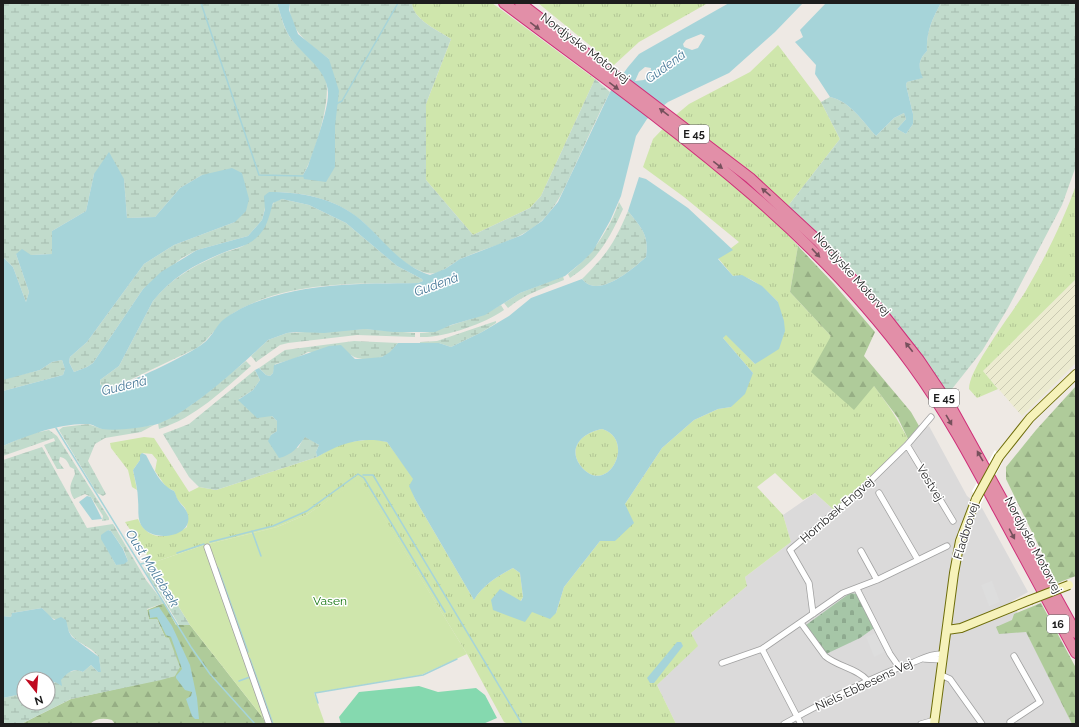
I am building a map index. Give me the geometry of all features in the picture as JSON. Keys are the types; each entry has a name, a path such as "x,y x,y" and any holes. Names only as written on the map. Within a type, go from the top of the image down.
{"highway":[{"name":"Nordjyske Motorvej","path":"504,3 586,59 730,162 791,222 877,320 912,365 945,414 975,466 1076,653"},
{"name":"Nordjyske Motorvej","path":"520,3 586,59"},
{"name":"Nordjyske Motorvej","path":"791,222 818,241 879,309 919,360 952,409 1059,601"},
{"name":"16","path":"1040,586 1076,662"},
{"name":"16","path":"1059,601 1076,631"}],"main road":[{"name":"Fladbrovej","path":"934,722 960,542 976,498 999,457 1030,418 1076,374"},
{"path":"947,626 969,623 1072,584"}],"street":[{"name":"Hornbæk Engvej","path":"813,614 809,583 790,550 860,491 907,445 931,417"},
{"name":"Vestvej","path":"907,445 953,521"},
{"path":"879,493 918,560"},
{"path":"722,663 762,649 843,593 857,589 877,580 947,546"},
{"path":"207,547 269,724"},
{"path":"861,551 877,580"},
{"path":"857,589 890,654 899,667"},
{"path":"801,623 825,656 836,663 861,674 868,682"},
{"path":"762,649 801,724"},
{"path":"1010,723 1040,702 1014,656"},
{"name":"Niels Ebbesens Vej","path":"784,724 899,667 923,659 943,657"},
{"path":"941,675 948,677 982,724"},
{"path":"921,724 934,722"}],"shaded area":[{"path":"929,426 967,496 982,508 1028,592 1012,601 1072,724 676,724 657,685 697,646 691,633 747,586 745,577 791,542 783,515 815,493 834,510 862,486 908,439"},
{"path":"992,581 1000,602 989,606 981,585"},
{"path":"876,633 884,652 874,657 866,637"}],"green space":[{"path":"3,3 277,3 289,36 322,72 327,86 324,112 317,142 303,175 335,167 335,126 329,59 301,36 296,29 290,13 290,3 412,3 413,9 421,19 451,39 426,104 426,180 473,235 530,208 541,196 595,79 610,92 561,195 549,213 542,220 518,237 465,257 437,273 424,272 400,259 369,227 352,213 341,207 306,195 269,192 262,220 248,236 197,250 182,258 143,289 93,363 74,372 69,362 70,357 87,342 144,264 174,245 235,222 202,175 180,188 155,217 127,218 124,179 94,174 86,211 52,231 52,254 16,254 29,292 26,302 13,267 3,257"},
{"path":"412,3 492,3 595,79 541,196 530,208 473,235 426,180 426,104 451,39 421,19 413,9"},
{"path":"538,3 708,3 639,42 614,65"},
{"path":"941,3 1076,3 1076,166 1062,205 1008,308 982,351 948,394 911,341 870,289 835,250 788,206 840,139 821,102 830,97 844,103 856,113 876,136 894,118 904,113 906,119 897,129 906,134 913,124 913,114 906,85 907,82 922,78 919,67 920,61 927,51 930,26"},
{"path":"778,45 821,102 840,139 788,206 773,218 798,246 790,292 869,380 897,418 908,439 862,486 834,510 815,493 803,500 775,473 757,487 783,515 791,542 745,577 747,586 691,633 698,646 657,685 676,724 508,724 504,722 467,654 360,479 308,514 277,527 204,545 152,563 125,522 138,519 147,532 153,535 166,536 187,527 188,516 185,508 177,499 174,491 166,487 155,471 157,460 152,454 142,453 140,460 133,470 137,490 132,487 128,470 111,448 110,443 144,437 154,438 189,492 199,487 216,490 317,457 334,447 349,442 374,439 387,442 414,479 410,486 415,499 474,600 486,585 513,568 520,573 523,597 520,602 500,589 532,612 556,613 564,587 600,541 615,541 625,504 662,448 694,420 718,409 731,407 753,373 723,338 726,334 755,364 778,302 752,280 740,276 733,276 718,258 739,242 684,197 643,167 653,139 677,114 689,104 750,72"},
{"path":"1076,185 1076,279 983,371 998,389 977,398 969,389 971,379 994,338 1035,275 1060,224"},
{"path":"282,199 309,205 346,223 397,266 422,279 423,281 418,283 371,283 322,286 276,295 253,303 232,314 197,348 115,387 105,390 101,387 100,380 119,366 153,301 160,293 185,272 223,253 244,246 258,230 275,201"},
{"path":"619,202 623,209 608,239 596,256 570,278 568,274 585,259 605,233"},
{"path":"628,211 645,237 647,249 646,257 635,267 612,282 597,286 589,285 582,279 609,248"},
{"path":"798,246 834,284 875,332 864,356 911,412 919,426 908,439 898,418 874,386 854,410 811,372 831,336 790,292"},
{"path":"563,276 564,280 528,295 508,308 504,303 520,293"},
{"path":"1076,279 1076,363 1022,416 983,371"},
{"path":"501,305 504,310 475,325 452,333 430,337 420,337 420,333 433,331 471,319 489,312"},
{"path":"496,321 496,323 482,332 451,347 439,343 420,344 420,342 437,341"},
{"path":"365,329 415,333 415,337 357,335 280,345 256,362 251,356 268,340 287,333"},
{"path":"354,341 398,343 390,353 376,359 359,359 351,355 308,352 294,359 275,364 273,373 270,376 266,375 259,368 285,350"},
{"path":"62,360 65,369 63,375 3,391 3,379 40,370 52,362"},
{"path":"246,361 251,366 219,394 197,411 185,418 159,429 158,423 182,411 215,387"},
{"path":"255,370 260,380 253,390 239,399 272,416 277,421 277,431 271,435 298,448 305,436 319,445 316,452 317,457 216,490 199,487 189,477 163,434 189,424"},
{"path":"1076,386 1076,576 1057,583 1006,479 1006,467 1036,430"},
{"path":"88,424 102,429 131,428 154,425 141,432 105,438 95,444 88,461 106,494 103,496 97,493 59,430 63,427"},
{"path":"602,429 612,435 617,444 618,454 614,464 608,472 599,476 590,474 580,465 576,458 575,452 579,441 589,433"},
{"path":"49,430 57,436 109,520 102,521 103,516 91,497 85,494 74,499 70,490 75,474 74,469 70,467 65,459 60,457 59,462 64,469 57,469 44,445 55,441 54,438 3,456 3,446 30,434"},
{"path":"42,447 87,528 113,524 146,580 164,603 147,609 149,619 157,619 165,637 169,638 180,667 175,676 71,699 56,706 56,682 69,672 78,670 83,672 91,665 98,672 101,672 98,656 72,636 67,625 50,617 42,608 12,613 11,617 3,616 3,460","holes":["108,530 111,531 124,550 128,561 116,565 101,537"]},
{"name":"Vasen","path":"360,478 467,654 421,675 314,693 325,724 266,724 263,718 190,625 152,563 204,545 277,527 308,514"},
{"path":"152,563 190,625 179,625 148,577 144,565"},
{"path":"850,593 857,594 874,628 860,638 826,654 806,625"},
{"path":"164,603 176,625 190,625 263,718 266,724 115,724 112,720 103,719 97,720 90,724 16,724 23,723 47,711 56,711 56,706 71,699 175,676 165,637 157,619 149,619 147,610"},
{"path":"1041,603 1076,668 1076,724 1072,724 1026,632 999,634 996,627 1012,620 1014,614"},
{"path":"419,686 438,692 476,688 485,695 497,718 483,724 341,724 339,717 359,692"},
{"path":"16,695 16,711 47,711 23,723 3,724 3,698"}],"water":[{"path":"277,3 290,3 289,10 298,34 329,59 339,91 335,126 335,167 326,182 304,179 303,175 308,166 324,118 328,99 327,84 319,70 289,36"},
{"name":"Gudenå","path":"729,3 803,3 775,32 729,73 668,102 647,119 636,136 621,196 610,221 593,251 565,276 520,293 485,315 451,325 435,332 393,332 365,329 324,333 287,333 268,340 197,401 167,420 154,425 108,430 88,424 66,425 33,434 3,446 3,391 63,375 65,369 62,360 52,362 40,370 3,380 3,257 13,267 26,302 29,292 16,254 22,249 31,255 52,254 52,231 86,211 94,174 109,152 124,179 127,218 155,217 180,188 202,175 232,168 242,173 249,199 246,211 235,222 174,245 144,264 87,342 70,357 69,362 74,372 93,363 143,289 161,272 197,250 248,236 262,220 265,209 264,196 269,192 306,195 329,201 340,206 361,220 392,251 409,265 430,275 445,269 460,259 522,235 542,221 558,202 610,92 639,54","holes":["701,34 705,36 698,48 692,50 684,47 683,44 686,40","645,67 651,68 650,74 644,80 635,81 639,72","282,199 309,205 346,223 397,266 422,279 423,281 418,283 351,284 328,286 285,293 263,300 242,308 227,317 220,323 205,342 186,354 139,377 104,389 100,384 100,380 119,366 153,301 160,292 195,266 215,256 253,241 263,231 273,203"]},
{"path":"826,3 941,3 930,26 927,51 920,61 920,70 923,78 907,82 906,85 913,114 913,124 906,134 897,129 906,119 904,113 894,118 876,136 850,107 837,99 830,97 815,74 816,65 795,42 803,37 800,30"},
{"path":"639,177 646,179 688,208 733,250 718,259 733,276 742,275 762,286 778,302 784,321 785,331 779,349 755,364 726,335 723,338 753,373 745,394 731,407 718,409 694,420 662,448 625,504 634,523 615,541 600,541 564,587 556,613 550,619 532,612 525,622 493,610 491,600 500,589 521,601 523,597 520,573 513,568 486,585 474,600 415,499 409,486 413,479 387,442 368,440 350,442 317,457 316,452 319,445 305,437 288,455 279,458 268,441 271,435 277,431 277,421 272,416 257,418 238,400 253,390 260,380 255,370 259,368 266,375 270,376 273,373 274,365 329,346 341,345 355,359 382,357 390,352 398,343 439,343 451,347 482,332 509,316 531,298 582,279 589,285 597,286 612,282 635,267 646,257 647,249 645,237 628,211","holes":["602,429 612,435 617,444 618,454 614,464 608,472 599,476 590,474 580,465 576,458 575,452 579,441 589,433"]},
{"path":"142,453 146,455 154,471 165,485 174,491 178,500 185,508 188,515 188,523 184,529 178,533 162,536 146,531 141,525 138,492 133,470 140,460 140,455"},
{"path":"87,496 91,497 102,519 92,520 79,502"},
{"path":"108,530 111,531 123,549 128,561 124,564 116,565 101,539 101,535"},
{"path":"159,607 172,626 190,665 197,698 199,719 195,719 192,716 186,699 191,696 192,692 185,690 176,678 182,669 171,637 166,635 157,617 150,618 149,610"},
{"path":"42,608 54,620 61,617 66,620 72,637 99,657 101,672 98,672 91,665 83,672 73,670 61,680 62,686 56,683 56,671 16,671 16,695 3,698 3,616 11,617 12,613"},
{"path":"677,642 681,642 683,646 654,683 650,683 647,678"}],"pier":[{"path":"995,450 1002,463 980,506 972,491"}],"waterway":[{"path":"201,3 259,175 304,176"},
{"path":"336,104 342,101 398,3"},
{"name":"Oust Møllebæk","path":"56,428 191,647 210,674 255,724"},
{"path":"210,542 273,526 307,511 358,474 364,478 445,612"},
{"path":"363,475 373,475 522,724"},
{"path":"252,531 261,556"},
{"path":"177,553 204,544"},
{"path":"141,564 148,562"},
{"path":"218,568 248,652"},
{"path":"250,659 273,724"},
{"path":"318,703 315,693 423,675 457,659"},
{"path":"239,681 250,677"}]}
